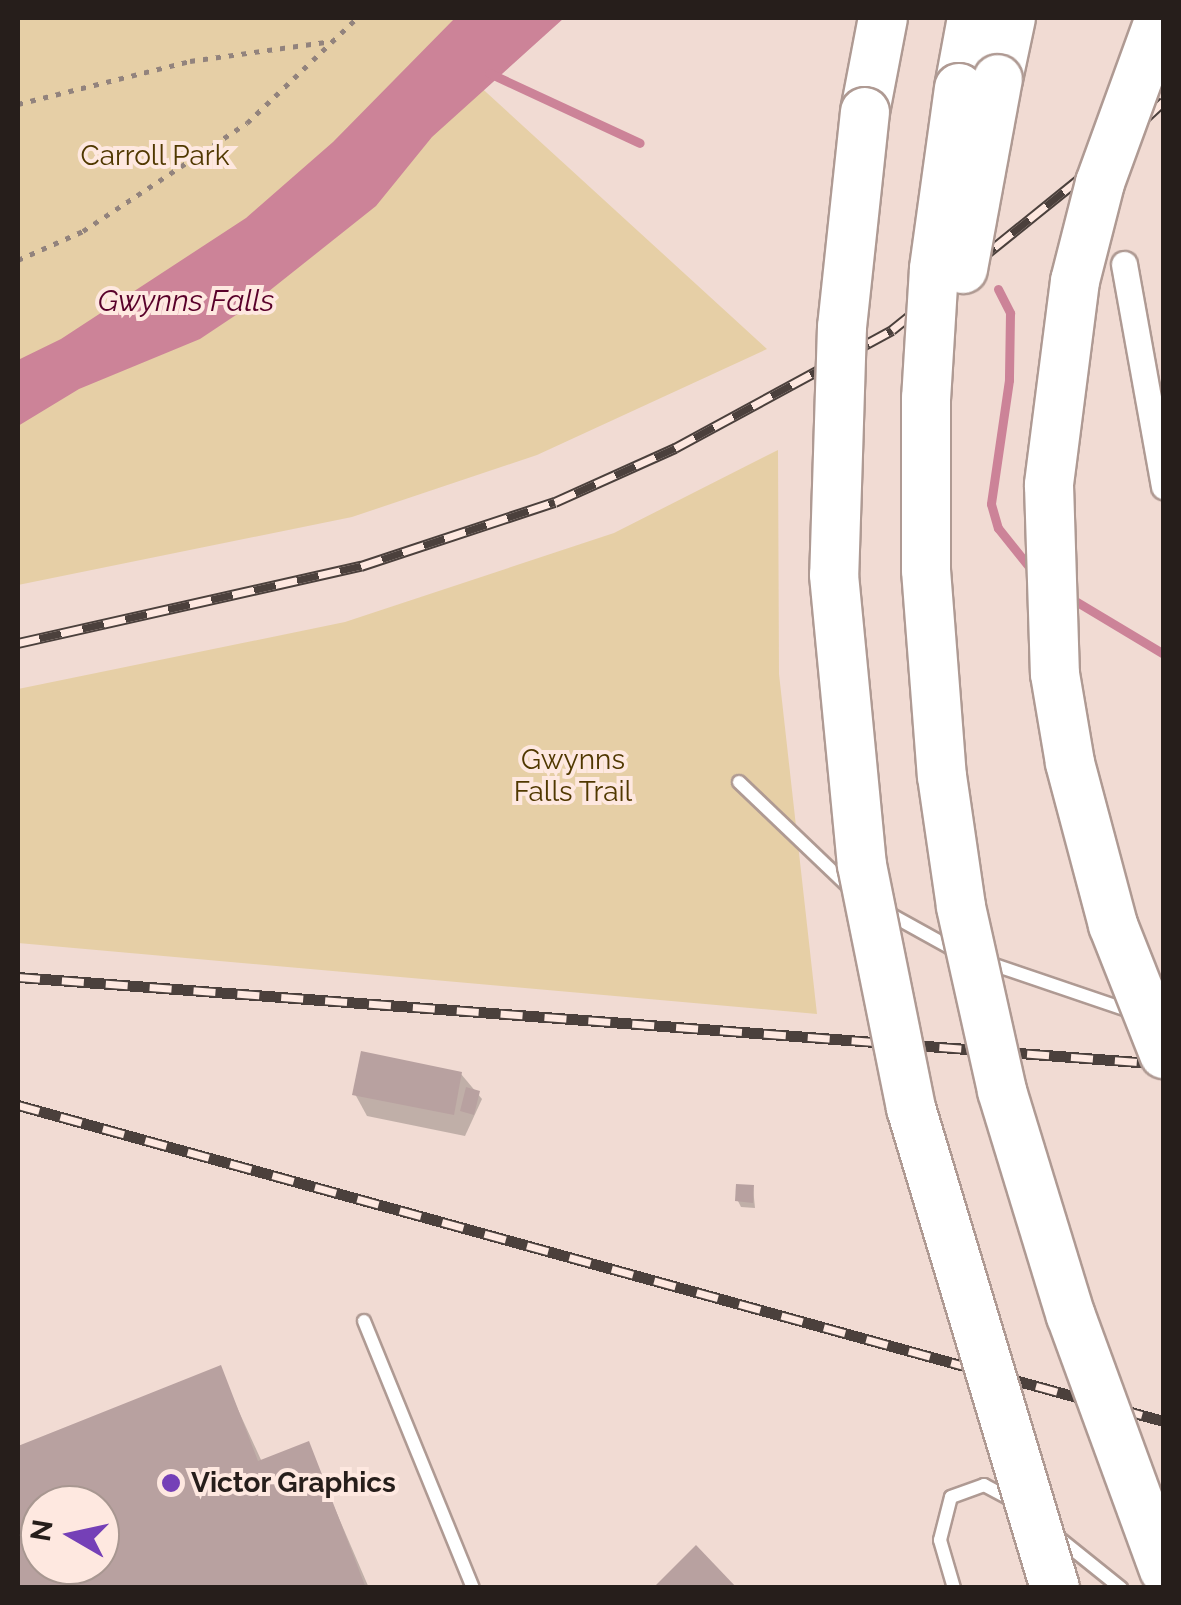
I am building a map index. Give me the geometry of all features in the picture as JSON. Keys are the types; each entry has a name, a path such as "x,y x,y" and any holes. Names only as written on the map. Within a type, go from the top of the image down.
{"highway":[{"path":"876,18 847,260 834,487 844,716 883,984 916,1127 1055,1588"},
{"path":"864,112 883,18"},
{"path":"972,18 978,84 926,570 942,776 986,1026 1046,1238 1164,1570"},
{"path":"978,84 1010,18"},
{"path":"1160,18 1100,183 1075,280 1058,382 1049,505 1055,674 1070,763 1113,925 1164,1054"},
{"path":"980,1332 1076,1588"}],"street":[{"path":"1124,264 1164,486"}],"lane":[{"path":"739,782 836,881 935,944 1164,1023"},
{"path":"364,1321 474,1588"},
{"path":"954,1588 940,1540 944,1514 951,1497 984,1484 1121,1588"}],"path":[{"path":"18,260 83,231 214,146 357,18"},
{"path":"18,104 190,61 333,41"}],"green space":[{"name":"Carroll Park","path":"18,18 546,18 463,71 767,349 537,455 352,517 18,585"},
{"name":"Gwynns Falls Trail","path":"778,450 779,674 817,1014 18,943 18,689 345,622 614,533"}],"water":[{"name":"Gwynns Falls","path":"455,18 564,18 432,137 376,206 254,303 200,339 79,389 18,426 18,360 61,339 246,218 333,142"}],"building":[{"path":"361,1051 462,1072 454,1115 352,1095"},
{"path":"466,1087 480,1091 474,1115 460,1111"},
{"path":"736,1184 754,1185 753,1203 735,1201"},
{"name":"Victor Graphics","path":"221,1365 258,1461 309,1441 366,1588 18,1588 18,1446"},
{"path":"696,1545 737,1588 653,1588"}],"waterway":[{"path":"489,73 640,143"},
{"path":"998,289 1010,313 1009,380 991,504 998,528 1034,573"},
{"path":"1067,596 1164,654"}],"railway":[{"path":"18,643 361,566 555,502 675,448 892,330 1083,176 1164,101"},
{"path":"18,977 1164,1064"},
{"path":"18,1105 1164,1421"}],"place":[{"name":"Victor Graphics","path":"171,1483"}]}
